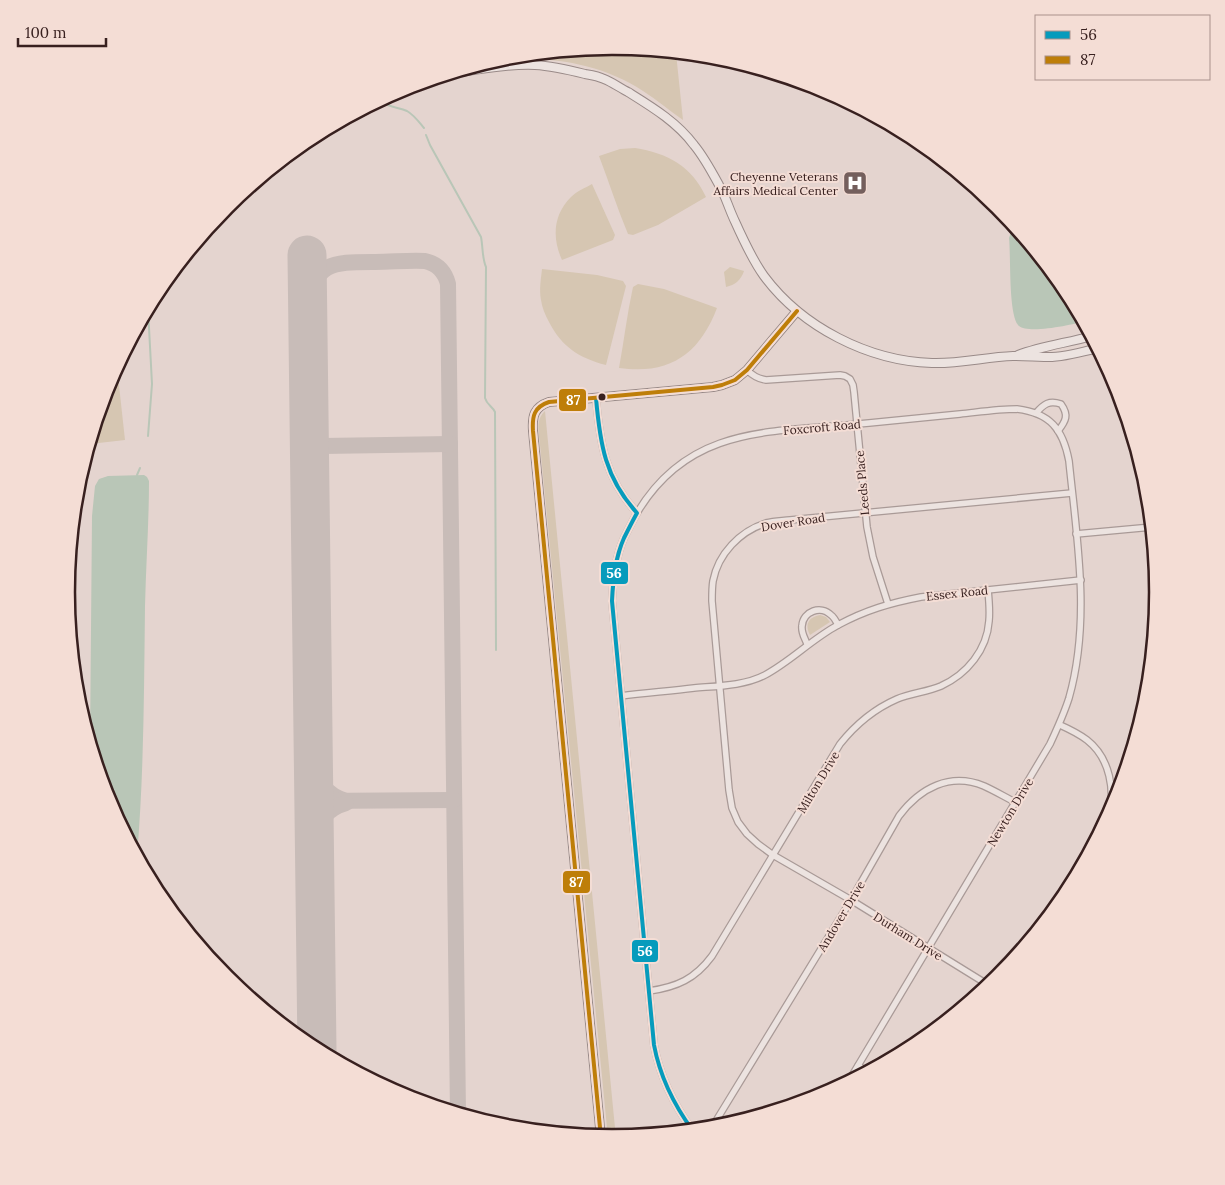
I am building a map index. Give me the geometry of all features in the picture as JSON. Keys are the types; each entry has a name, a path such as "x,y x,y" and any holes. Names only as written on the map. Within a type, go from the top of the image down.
{"street":[{"path":"505,66 536,65 563,68 604,79 666,116 694,145 709,169 725,196 751,256 764,275 778,292 798,310 833,336 885,356 932,363 1014,356 1053,357 1092,350"},
{"path":"600,1130 534,441 533,422 535,412 542,405 549,402 722,385 735,380 747,370 798,310"},
{"path":"1014,356 1086,338"},
{"name":"Leeds Place","path":"747,370 752,375 766,380 832,375 845,376 850,379 853,385 865,513 873,557 888,604"},
{"path":"596,398 603,453 612,478 624,500 636,513"},
{"path":"1036,413 1048,403 1061,404 1065,410 1066,417 1058,431"},
{"name":"Foxcroft Road","path":"688,1124 672,1098 657,1060 654,1045 613,620 613,581 617,560 623,540 644,500 670,472 697,453 730,439 746,435 1017,409 1036,413 1044,417 1063,438 1066,448 1076,534"},
{"name":"Dover Road","path":"773,855 747,834 738,822 732,808 729,790 712,601 714,580 720,561 729,547 753,528 768,523 1072,493"},
{"path":"1076,534 1146,527"},
{"name":"Newton Drive","path":"854,1073 1060,725 1069,699 1079,646 1081,580 1076,534"},
{"name":"Essex Road","path":"621,696 740,684 754,680 777,668 807,644 838,624 871,609 888,604 922,597 1081,580"},
{"name":"Milton Drive","path":"649,991 664,989 678,984 703,968 840,744 851,730 872,712 884,705 940,686 960,675 968,668 982,648 987,634 989,621 988,590"},
{"path":"807,644 802,633 802,624 804,617 809,612 826,611 832,615 838,624"},
{"path":"1060,725 1087,740 1095,748 1106,766 1112,789"},
{"name":"Andover Drive","path":"716,1120 907,806 924,791 946,782 969,782 983,786 1016,802"},
{"name":"Durham Drive","path":"773,855 851,900 983,982"},
{"path":"858,1066 862,1068"}],"shaded area":[{"path":"612,55 677,59 683,120 648,94 626,81 590,67 545,60"},
{"path":"635,148 658,153 686,169 694,177 706,197 658,225 633,235 628,234 599,156 620,149"},
{"path":"592,184 615,235 613,240 562,260 556,235 556,227 561,211 573,195"},
{"path":"1011,232 1039,265 1077,323 1041,329 1019,326 1013,311 1009,238"},
{"path":"730,267 744,271 737,282 726,287 724,272"},
{"path":"542,269 597,275 623,281 626,286 606,365 588,359 572,350 554,331 541,303"},
{"path":"638,284 664,289 717,308 701,338 680,358 653,368 619,368 633,287"},
{"path":"119,381 125,440 96,443"},
{"path":"545,411 615,1130 607,1130 539,431 542,415"},
{"path":"144,475 149,481 144,700 138,844 116,798 90,720 92,516 95,486 99,479 108,476"},
{"path":"820,615 826,617 830,622 810,635 807,628 810,619"}],"waterway":[{"path":"387,105 410,113 424,128"},
{"path":"426,135 481,237 486,267 485,398 495,412 496,650"},
{"path":"148,436 152,384 149,321"},
{"path":"137,475 140,468"}],"taxiway":[{"path":"308,310 311,294 320,273 337,264 425,261 434,264 440,269 448,284 458,1107"},
{"path":"310,466 316,449 323,446 450,444"},
{"path":"313,763 324,787 333,795 346,801"},
{"path":"314,801 454,800"},
{"path":"314,842 320,822 324,817 333,809 346,803"}],"runway":[{"path":"307,255 317,1041"}],"transit line":[{"name":"87","path":"600,1130 533,421 537,409 549,402 713,387 735,380 747,370 797,311"},
{"name":"56","path":"596,398 602,445 606,460 618,487 637,513 618,553 612,601 654,1045 660,1068 669,1090 689,1124"}],"place":[{"name":"Cheyenne Veterans Affairs Medical Center","path":"855,183"}]}
